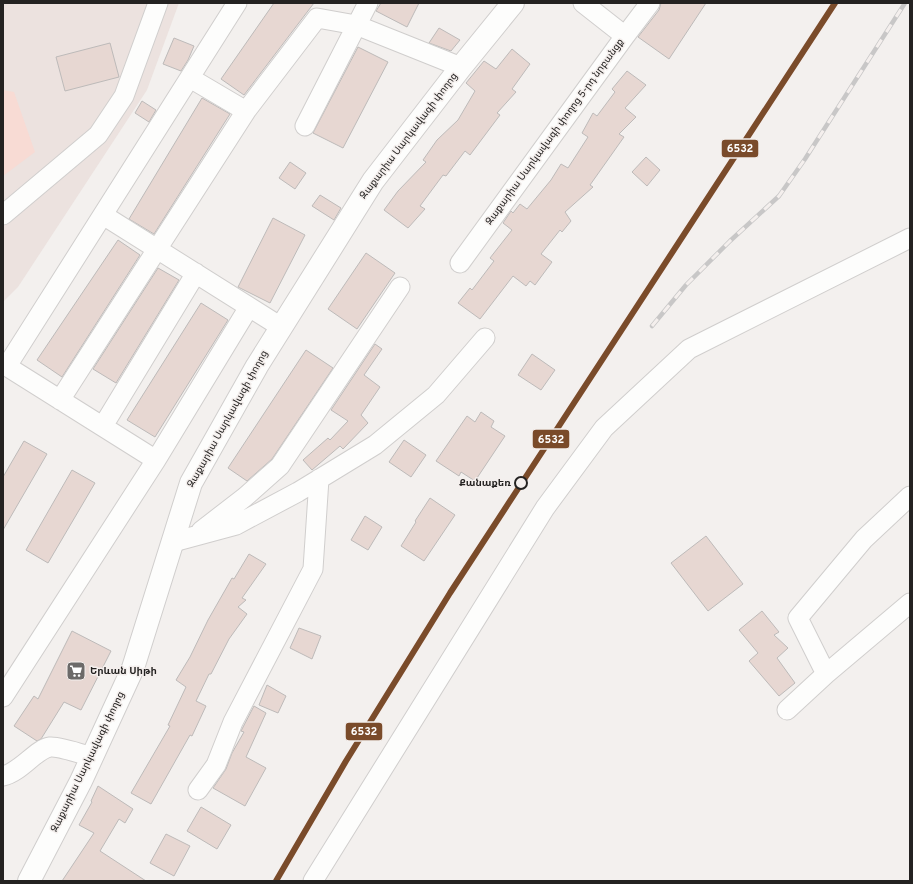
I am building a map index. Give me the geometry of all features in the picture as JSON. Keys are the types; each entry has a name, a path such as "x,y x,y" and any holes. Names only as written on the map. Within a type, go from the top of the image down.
{"main road":[{"name":"Զաքարիա Սարկավագի փողոց","path":"29,881 92,757 133,668 191,483 257,366 373,181 461,67 513,3"}],"street":[{"path":"3,215 98,135 124,96 158,3"},
{"path":"156,460 5,365 103,215 237,3"},
{"path":"305,126 368,3"},
{"path":"583,3 625,36"},
{"name":"Զաքարիա Սարկավագի փողոց 5-րդ նրբանցք","path":"460,263 650,3"},
{"path":"60,400 246,111 317,18 356,25 461,67"},
{"path":"190,78 246,111"},
{"path":"103,215 281,327"},
{"path":"313,881 545,508 604,428 689,349 910,238"},
{"path":"102,426 196,273"},
{"path":"195,536 245,497 280,466 400,287"},
{"path":"3,697 156,460 249,307"},
{"path":"173,542 236,525 298,492 375,445 436,395 485,338"},
{"path":"198,790 216,765 233,722 313,569 319,479"},
{"path":"826,674 798,618 864,539 910,496"},
{"path":"787,710 826,674 910,603"},
{"path":"3,776 21,767 44,748 52,747 92,757"}],"shaded area":[{"path":"3,3 179,3 147,90 18,287 3,302"},
{"path":"3,90 14,92 35,152 3,176"}],"building":[{"path":"274,3 314,3 244,95 221,79"},
{"path":"381,3 419,3 407,27 376,11"},
{"path":"661,3 706,3 669,59 638,37 659,10"},
{"path":"439,28 460,40 451,51 429,43"},
{"path":"174,38 194,46 181,71 163,64"},
{"path":"110,43 119,77 65,91 56,57"},
{"path":"358,47 388,62 343,148 313,133"},
{"path":"512,49 530,64 512,89 516,92 497,113 500,115 470,155 465,151 446,176 443,175 420,206 425,209 408,228 384,210 398,191 426,162 423,160 437,140 458,120 475,91 466,83 484,61 496,69"},
{"path":"627,71 646,85 625,108 636,117 619,134 624,137 590,185 593,187 565,212 571,221 562,232 560,230 541,254 552,262 535,285 530,281 526,286 513,276 480,319 458,303 470,288 472,290 494,261 490,258 512,230 503,223 511,211 513,213 520,204 527,209 551,180 561,164 568,168 588,137 582,133 593,113 597,116 615,92 612,89"},
{"path":"202,98 230,114 154,234 129,219"},
{"path":"142,101 156,110 149,122 135,113"},
{"path":"646,157 660,170 647,186 632,172"},
{"path":"290,162 306,173 295,189 279,178"},
{"path":"320,195 341,208 334,220 312,206"},
{"path":"273,218 305,235 270,303 238,287"},
{"path":"118,240 140,255 62,377 37,360"},
{"path":"366,253 395,273 357,329 328,309"},
{"path":"158,268 179,280 116,383 93,369"},
{"path":"201,303 228,320 155,437 127,420"},
{"path":"375,344 382,349 364,375 380,387 361,415 368,423 343,449 340,446 312,470 303,460 328,438 330,440 348,421 331,410"},
{"path":"306,350 333,368 272,459 247,481 228,468"},
{"path":"532,354 555,370 541,390 518,375"},
{"path":"481,412 494,421 491,427 505,436 475,481 461,472 459,476 436,461 467,416 475,422"},
{"path":"404,440 426,455 411,477 389,462"},
{"path":"24,441 47,454 3,530 3,477"},
{"path":"72,470 95,483 48,563 26,550"},
{"path":"430,498 455,515 424,561 401,546"},
{"path":"365,516 382,527 368,550 351,540"},
{"path":"706,536 743,584 708,611 671,563"},
{"path":"249,554 266,564 242,598 246,600 238,607 247,614 229,639 211,674 209,674 196,701 206,706 192,736 190,735 151,804 131,793 170,726 168,725 186,687 176,680 190,657 208,620 232,578 234,579"},
{"path":"762,611 779,632 774,635 788,648 777,658 795,683 779,696 749,661 758,653 739,630"},
{"path":"299,628 321,636 312,659 290,648"},
{"path":"72,631 111,651 81,710 64,702 41,739 37,741 14,726 34,696 38,699"},
{"path":"267,685 286,696 278,713 259,705"},
{"path":"254,706 266,713 246,757 266,768 245,806 213,788 226,769 232,753 244,732 241,731"},
{"path":"98,786 133,809 125,823 119,819 100,851 146,881 62,881 94,833 79,825 92,802 91,801"},
{"path":"201,807 231,825 217,849 187,831"},
{"path":"166,834 190,846 174,876 150,863"}],"railway":[{"path":"652,326 686,285 730,241 779,196 805,159 905,3"}],"transit line":[{"name":"6532","path":"276,881 346,761 450,593 835,3"}],"place":[{"name":"Քանաքեռ","path":"521,483"},
{"name":"Երևան Սիթի","path":"76,671"}]}
